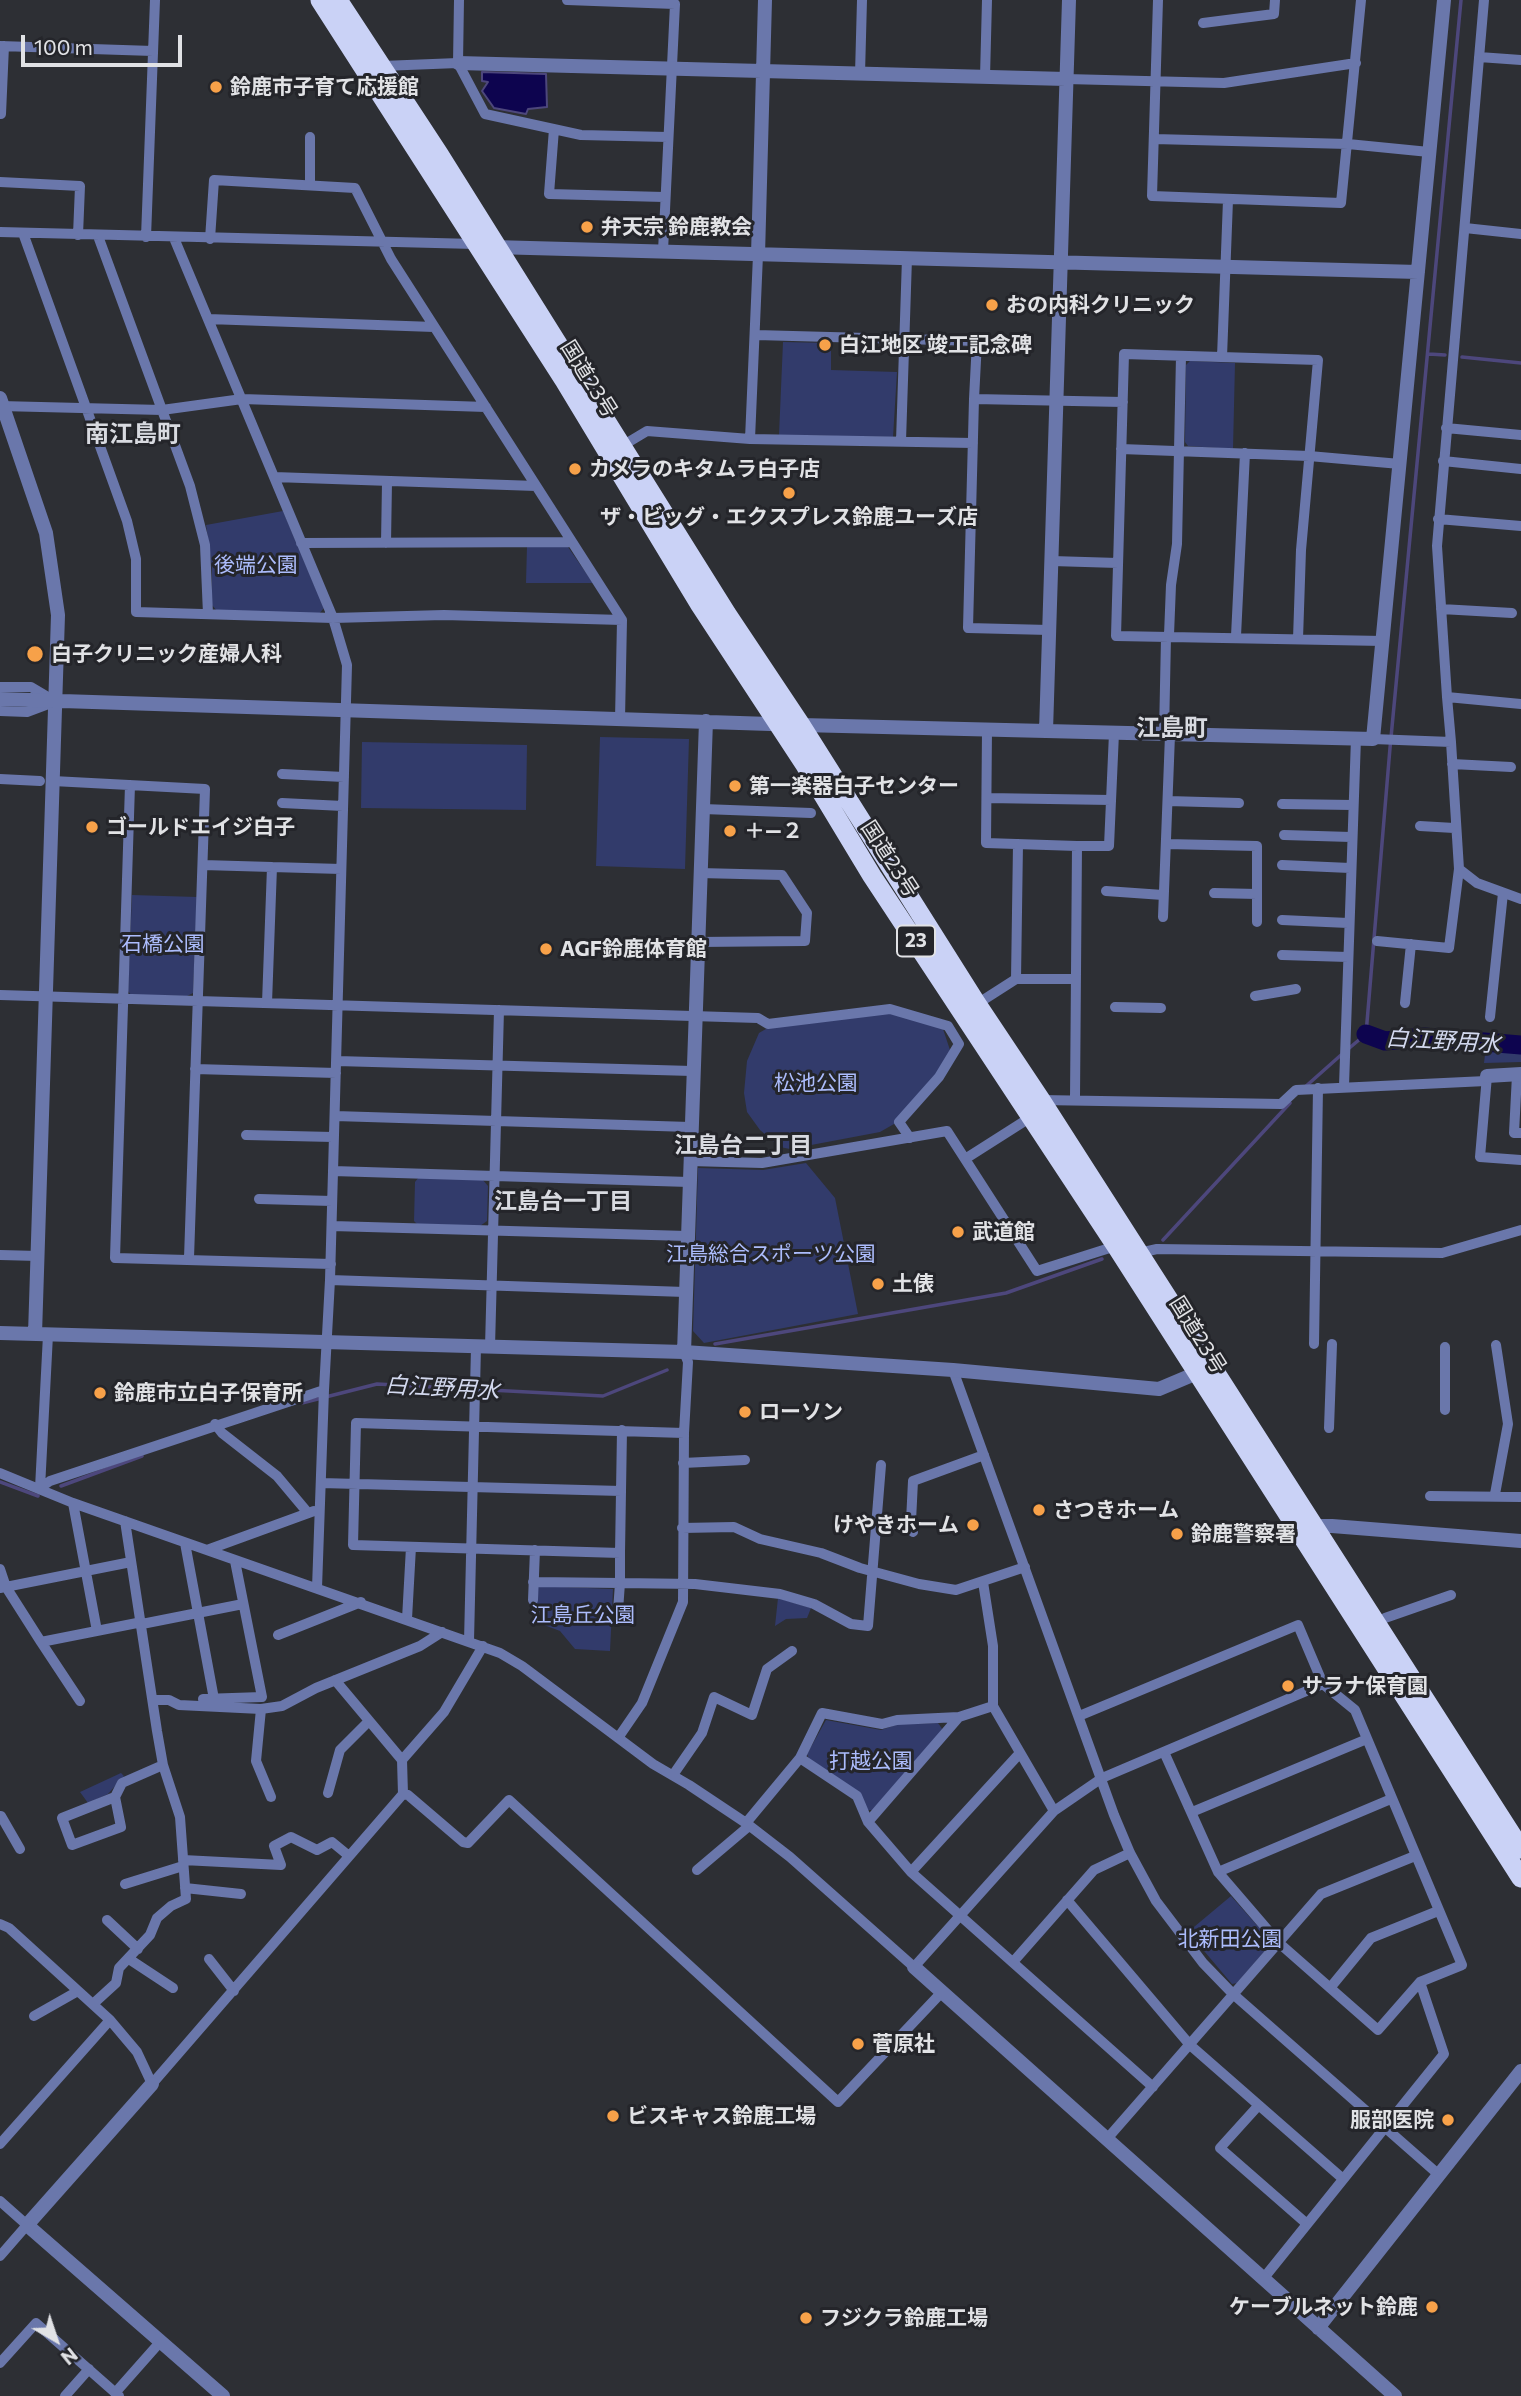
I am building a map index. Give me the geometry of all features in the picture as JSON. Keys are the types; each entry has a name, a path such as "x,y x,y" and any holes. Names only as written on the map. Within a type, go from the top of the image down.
{"highway":[{"name":"国道23号","path":"320,0 564,380 700,605 872,876 1116,1246 1204,1370 1308,1531 1521,1849"},
{"name":"国道23号","path":"338,0 498,247 727,614 1139,1253 1204,1370"},
{"name":"国道23号","path":"1308,1531 1521,1878"}],"street":[{"path":"146,237 155,0"},
{"path":"459,0 458,63 485,114 581,135 668,137"},
{"path":"567,0 675,4 663,251"},
{"path":"750,439 765,0"},
{"path":"860,74 862,0"},
{"path":"985,77 987,0"},
{"path":"1046,731 1069,0"},
{"path":"1157,0 1152,196 1341,203 1361,0"},
{"path":"1203,23 1274,14 1275,0"},
{"path":"1377,739 1383,641 1444,0"},
{"path":"1377,941 1450,948 1458,869 1441,609 1438,519 1484,0"},
{"path":"1,114 2,46 153,51"},
{"path":"1479,57 1521,60"},
{"path":"382,66 458,63 1224,83 1356,63"},
{"path":"554,129 549,194 664,197"},
{"path":"310,137 310,186"},
{"path":"1154,139 1348,144 1429,152"},
{"path":"210,239 214,180 355,188 383,242 434,327 622,620 620,719"},
{"path":"0,182 80,186 78,234"},
{"path":"1222,357 1228,200"},
{"path":"1465,228 1521,234"},
{"path":"0,232 1418,272"},
{"path":"23,233 134,546 137,573 136,612 334,618 444,615 622,620"},
{"path":"99,236 190,486 205,545 208,614"},
{"path":"174,238 334,618 348,665 331,1264 317,1588"},
{"path":"901,441 907,258"},
{"path":"208,319 434,327"},
{"path":"755,335 977,341 968,628 1049,630"},
{"path":"1298,639 1301,551 1318,360 1124,354 1116,636 1236,636 1298,639 1383,641"},
{"path":"1163,917 1168,801 1168,636 1177,544 1181,356"},
{"path":"40,1488 42,1334 38,1256 47,997 47,781 55,701 58,615 55,583 37,501 1,403 162,410 242,399 485,407"},
{"path":"974,399 1123,402"},
{"path":"1446,428 1521,435"},
{"path":"622,446 647,432 892,444 901,441 973,443"},
{"path":"1121,449 1310,456 1400,464"},
{"path":"1236,636 1245,453"},
{"path":"1443,461 1521,468"},
{"path":"274,477 536,486"},
{"path":"386,543 387,482"},
{"path":"1438,519 1521,526"},
{"path":"301,543 572,542"},
{"path":"1052,561 1118,563"},
{"path":"1441,609 1513,613"},
{"path":"0,687 30,687 55,701"},
{"path":"1447,697 1521,704"},
{"path":"0,699 801,725 1451,742"},
{"path":"0,711 27,712 55,701"},
{"path":"618,1738 642,1703 662,1661 683,1602 683,1464 688,1363 684,1352 685,1292 706,721"},
{"path":"987,730 986,843 1077,846 1109,846 1114,733"},
{"path":"1343,1086 1356,738"},
{"path":"1452,764 1511,767"},
{"path":"282,774 344,777"},
{"path":"0,779 205,789 189,1258"},
{"path":"130,785 115,1258 331,1264"},
{"path":"987,798 1111,800"},
{"path":"1168,801 1239,803"},
{"path":"282,803 343,806"},
{"path":"1282,804 1353,805"},
{"path":"703,809 811,813"},
{"path":"1420,826 1454,828"},
{"path":"1284,835 1351,837"},
{"path":"1016,979 1018,844"},
{"path":"1166,844 1257,846 1257,922"},
{"path":"1075,1098 1077,846"},
{"path":"203,865 341,869"},
{"path":"1282,865 1350,868"},
{"path":"267,1003 272,867"},
{"path":"1458,869 1469,880 1521,899"},
{"path":"698,942 804,941 807,913 782,875 699,873"},
{"path":"1106,891 1163,895"},
{"path":"1214,893 1257,894"},
{"path":"1490,1017 1503,893"},
{"path":"1282,920 1348,923"},
{"path":"1405,1003 1412,944"},
{"path":"1282,955 1348,957"},
{"path":"977,1004 1016,979 1075,979"},
{"path":"1255,996 1296,989"},
{"path":"0,995 758,1018 768,1024 890,1009 948,1026 959,1044 939,1077 899,1122 910,1138"},
{"path":"1115,1007 1161,1008"},
{"path":"469,1641 475,1382 492,1286 499,1010"},
{"path":"337,1060 692,1071"},
{"path":"195,1069 336,1073"},
{"path":"1041,1100 1075,1098 1281,1104 1296,1090 1487,1079 1519,1074 1514,1133 1521,1133"},
{"path":"1487,1079 1480,1157 1521,1160"},
{"path":"1314,1088 1314,1344"},
{"path":"335,1116 690,1127"},
{"path":"965,1159 1031,1117"},
{"path":"690,1161 762,1164 947,1131 1037,1271 1116,1246"},
{"path":"246,1135 334,1137"},
{"path":"333,1171 689,1182"},
{"path":"259,1199 332,1201"},
{"path":"332,1226 687,1236"},
{"path":"1139,1253 1157,1249 1443,1253 1521,1230"},
{"path":"0,1255 38,1256"},
{"path":"330,1280 685,1292"},
{"path":"0,1333 684,1352 953,1370 1159,1389 1204,1370"},
{"path":"1329,1427 1332,1345"},
{"path":"1495,1494 1508,1424 1496,1345"},
{"path":"1445,1347 1445,1410"},
{"path":"953,1370 1130,1853 1177,1932 1233,1994 1438,2174"},
{"path":"40,1488 50,1481 324,1395"},
{"path":"620,1553 353,1545 356,1423 684,1433"},
{"path":"1508,1424 1521,1424"},
{"path":"218,1428 277,1476 308,1513"},
{"path":"618,1611 622,1430"},
{"path":"913,1532 913,1481 984,1455"},
{"path":"683,1464 745,1460"},
{"path":"533,1582 682,1586 695,1584 799,1598 851,1624 868,1626 881,1465"},
{"path":"0,1473 73,1503 483,1646 522,1666 618,1738 790,1857 1395,2396"},
{"path":"321,1483 621,1491"},
{"path":"1430,1496 1495,1494 1521,1497"},
{"path":"73,1503 97,1631"},
{"path":"207,1550 320,1509"},
{"path":"93,2004 116,1983 119,1968 150,1935 157,1918 171,1906 187,1899 180,1817 163,1765 125,1521"},
{"path":"682,1528 734,1527 760,1539 919,1584 956,1590 1025,1567"},
{"path":"1308,1531 1521,1541"},
{"path":"185,1543 214,1699"},
{"path":"407,1619 411,1547"},
{"path":"533,1600 535,1550"},
{"path":"155,1700 262,1697 235,1561"},
{"path":"3,1587 131,1562"},
{"path":"0,1569 3,1587 80,1701"},
{"path":"983,1582 993,1646 993,1706 1054,1811"},
{"path":"1385,1618 1451,1595"},
{"path":"278,1635 362,1602"},
{"path":"41,1642 243,1604"},
{"path":"1079,1716 1298,1625 1323,1684 1355,1710 1462,1965 1420,1982 1378,2030 1279,1943 1217,1872 1164,1752"},
{"path":"169,1700 179,1705 261,1709 282,1706 335,1680 419,1646 442,1632"},
{"path":"402,1760 444,1712 483,1646"},
{"path":"673,1776 702,1733 714,1697 752,1715 767,1669 792,1651"},
{"path":"0,2256 234,1991 403,1794 402,1760 335,1680"},
{"path":"915,1967 1054,1811 1102,1778 1323,1684"},
{"path":"697,1870 747,1825 800,1758 822,1713 882,1724 897,1720 959,1717 993,1706"},
{"path":"261,1709 256,1761 271,1797"},
{"path":"868,1822 959,1717"},
{"path":"328,1793 340,1751 369,1721"},
{"path":"1192,1812 1367,1739"},
{"path":"911,1871 1020,1753"},
{"path":"800,1758 857,1796 868,1822 911,1871 1153,2087"},
{"path":"115,1797 62,1818 72,1845 121,1827 115,1797 121,1783 163,1765"},
{"path":"403,1794 408,1795 463,1842 468,1843 509,1800 838,2102 942,1992"},
{"path":"1217,1872 1391,1799"},
{"path":"0,1817 20,1849"},
{"path":"125,1884 183,1863 282,1865 274,1846 291,1837 317,1850 332,1842 349,1856"},
{"path":"1013,1962 1094,1870 1130,1853"},
{"path":"1106,2140 1321,1894 1415,1856"},
{"path":"186,1888 241,1894"},
{"path":"1067,1900 1190,2045 1342,2178"},
{"path":"1330,1988 1371,1938 1438,1911"},
{"path":"107,1920 138,1949"},
{"path":"0,1924 9,1928 110,2020 137,2052 152,2084"},
{"path":"129,1959 173,1989"},
{"path":"209,1959 234,1991"},
{"path":"1262,2278 1444,2054 1420,1982"},
{"path":"34,2016 78,1991"},
{"path":"0,2144 110,2020"},
{"path":"1318,2328 1521,2071"},
{"path":"1258,2106 1220,2148 1307,2224"},
{"path":"0,2202 223,2396"},
{"path":"0,2363 36,2323 117,2394 161,2341"},
{"path":"65,2396 89,2370"}],"green space":[{"path":"783,342 831,343 831,370 897,372 893,437 779,435"},
{"path":"1190,361 1235,363 1233,449 1188,446 1185,442 1186,365"},
{"name":"後端公園","path":"283,511 324,608 319,614 217,611 212,605 212,567 206,525"},
{"path":"527,546 568,547 593,583 526,583"},
{"path":"600,737 689,739 685,869 596,866"},
{"path":"362,742 527,745 526,810 361,808"},
{"name":"石橋公園","path":"132,895 197,897 193,993 187,996 131,995 128,991"},
{"name":"松池公園","path":"888,1012 943,1029 950,1050 938,1074 894,1124 880,1132 790,1149 780,1147 760,1130 747,1112 744,1093 747,1061 759,1033 771,1026"},
{"path":"1486,1046 1521,1049 1521,1062 1484,1063"},
{"name":"江島総合スポーツ公園","path":"806,1163 835,1198 858,1314 704,1343 693,1331 698,1168 763,1170"},
{"path":"419,1177 482,1179 488,1186 487,1221 480,1226 417,1224 414,1221 415,1182"},
{"name":"江島丘公園","path":"537,1586 613,1589 610,1651 575,1649 560,1631 544,1625 537,1605"},
{"path":"778,1598 811,1608 807,1618 786,1619 775,1626"},
{"name":"打越公園","path":"826,1720 881,1730 899,1724 938,1723 943,1730 873,1810 867,1810 809,1759 807,1754"},
{"path":"121,1773 124,1776 108,1794 88,1803 80,1792"},
{"name":"北新田公園","path":"1231,1896 1270,1940 1270,1945 1237,1983 1232,1984 1188,1932"}],"shaded area":[{"path":"482,72 546,74 547,107 528,109 526,114 494,108 482,91 488,82 482,81"}],"waterway":[{"path":"1347,1050 1366,1034 1390,748 1461,0"},
{"path":"1429,354 1445,355"},
{"path":"1462,357 1521,363"},
{"name":"白江野用水","path":"1366,1034 1385,1041 1424,1037 1521,1045"},
{"path":"1305,1087 1341,1055"},
{"path":"1163,1240 1290,1103"},
{"path":"715,1344 1006,1293 1102,1259"},
{"name":"白江野用水","path":"302,1403 377,1384 603,1396 667,1370"},
{"name":"白江野用水","path":"61,1486 142,1456"},
{"path":"0,1482 38,1496"}],"place":[{"name":"鈴鹿市子育て応援館","path":"216,87"},
{"name":"弁天宗 鈴鹿教会","path":"587,227"},
{"name":"おの内科クリニック","path":"992,305"},
{"name":"白江地区 竣工記念碑","path":"825,345"},
{"name":"カメラのキタムラ白子店","path":"575,469"},
{"name":"ザ・ビッグ・エクスプレス鈴鹿ユーズ店","path":"789,493"},
{"name":"白子クリニック産婦人科","path":"35,654"},
{"name":"第一楽器白子センター","path":"735,786"},
{"name":"ゴールドエイジ白子","path":"92,827"},
{"name":"＋―２","path":"730,831"},
{"name":"AGF鈴鹿体育館","path":"546,949"},
{"name":"武道館","path":"958,1232"},
{"name":"土俵","path":"878,1284"},
{"name":"鈴鹿市立白子保育所","path":"100,1393"},
{"name":"ローソン","path":"745,1412"},
{"name":"さつきホーム","path":"1039,1510"},
{"name":"けやきホーム","path":"973,1525"},
{"name":"鈴鹿警察署","path":"1177,1534"},
{"name":"サラナ保育園","path":"1288,1686"},
{"name":"菅原社","path":"858,2044"},
{"name":"ビスキャス鈴鹿工場","path":"613,2116"},
{"name":"服部医院","path":"1448,2120"},
{"name":"ケーブルネット鈴鹿","path":"1432,2307"},
{"name":"フジクラ鈴鹿工場","path":"806,2318"}],"district":[{"name":"南江島町","path":"133,434"},
{"name":"江島町","path":"1172,728"},
{"name":"江島台二丁目","path":"743,1145"},
{"name":"江島台一丁目","path":"563,1201"}]}
